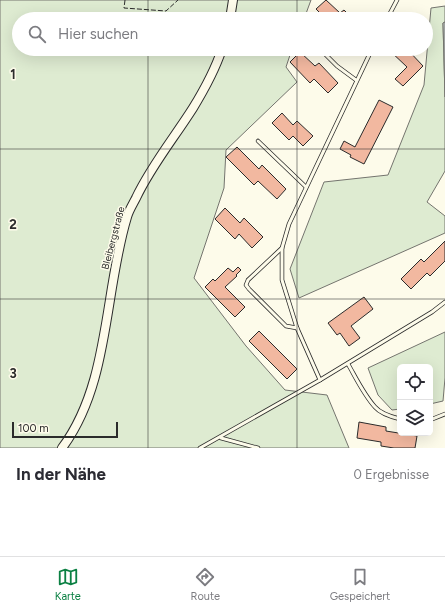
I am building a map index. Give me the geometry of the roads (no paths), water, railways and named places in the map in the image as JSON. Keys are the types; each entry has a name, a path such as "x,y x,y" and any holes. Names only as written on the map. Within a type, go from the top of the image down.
{"street":[{"path":"231,12 233,0"},
{"name":"Bleibergstraße","path":"62,448 68,440 86,406 98,367 118,251 127,215 144,181 193,108 216,67 220,56"}],"lane":[{"path":"391,12 397,0"},
{"path":"327,56 337,66 356,80"},
{"path":"320,380 297,328 282,280 282,248 289,224 368,56"},
{"path":"258,141 306,187"},
{"path":"282,248 248,280 246,285 249,290 286,326 297,328"},
{"path":"200,448 348,364 432,312 445,302"},
{"path":"348,364 365,393 376,408 397,418"},
{"path":"433,419 445,414"},
{"path":"220,438 258,448"}]}
